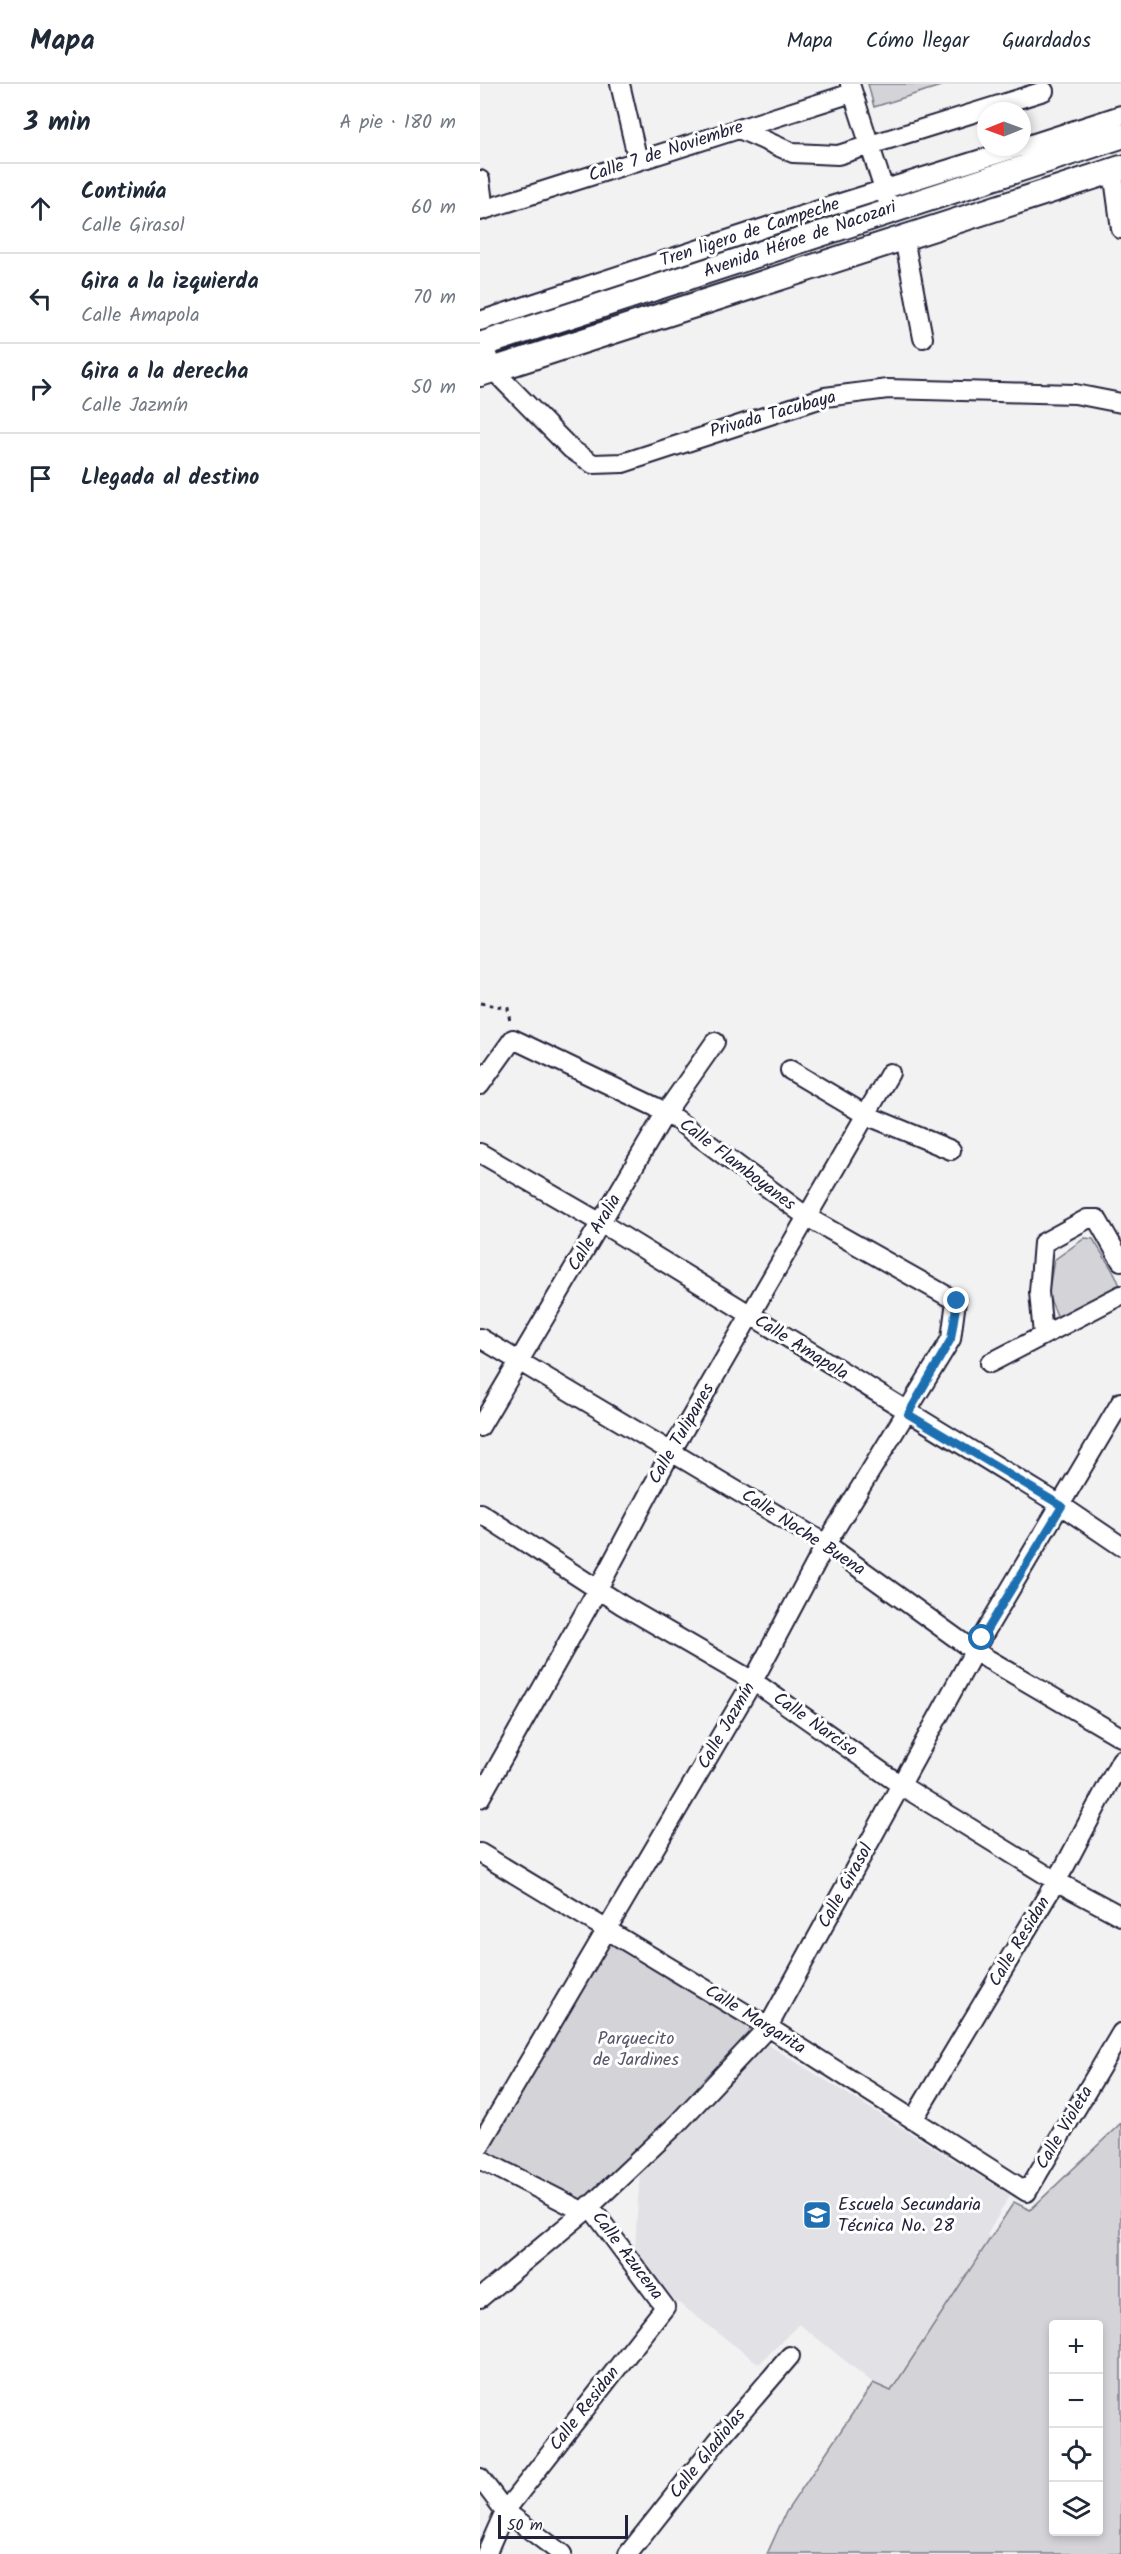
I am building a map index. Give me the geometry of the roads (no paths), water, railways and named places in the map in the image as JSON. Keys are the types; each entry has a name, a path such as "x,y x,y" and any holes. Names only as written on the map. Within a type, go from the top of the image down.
{"main road":[{"name":"Avenida Héroe de Nacozari","path":"481,337 784,245 887,200 941,193 1121,135"},
{"name":"Avenida Héroe de Nacozari","path":"487,372 1117,169"},
{"path":"941,193 951,223"},
{"path":"784,245 793,274"}],"street":[{"path":"620,84 638,161"},
{"name":"Calle 7 de Noviembre","path":"482,211 739,129 851,88 887,200"},
{"path":"739,129 793,153 838,155 1044,91"},
{"name":"Tren ligero de Campeche","path":"1031,144 1121,115"},
{"name":"Tren ligero de Campeche","path":"481,337 887,200 998,156"},
{"path":"1117,169 1121,229"},
{"path":"480,180 482,211"},
{"path":"904,238 923,338"},
{"name":"Privada Tacubaya","path":"481,337 487,372 571,449 593,464 623,463 825,397 888,389 1075,394 1121,404"},
{"name":"Calle Flamboyanes","path":"480,1085 513,1039 666,1112 807,1217 957,1301"},
{"name":"Calle Aralia","path":"480,1427 666,1112 715,1042"},
{"path":"790,1070 866,1115 951,1150"},
{"name":"Calle Tulipanes","path":"480,1798 598,1589 671,1452 890,1073"},
{"name":"Calle Amapola","path":"480,1153 601,1223 908,1414 1062,1506 1121,1546"},
{"path":"1043,1335 1038,1292 1042,1243 1087,1218 1097,1219 1121,1262"},
{"path":"990,1363 1121,1295"},
{"name":"Calle Jazmín","path":"480,2145 609,1930 753,1681 826,1544 908,1414 951,1339 957,1301"},
{"name":"Calle Noche Buena","path":"480,1338 826,1544 974,1651 1121,1737"},
{"name":"Calle Girasol","path":"480,2298 586,2209 677,2124 768,2027 974,1651 1062,1506 1121,1402"},
{"name":"Calle Narciso","path":"480,1513 598,1589 753,1681 902,1786 1056,1881 1121,1916"},
{"name":"Calle Residan","path":"914,2120 1056,1881 1121,1761"},
{"name":"Calle Margarita","path":"480,1853 768,2027 1027,2192"},
{"name":"Calle Violeta","path":"1027,2192 1118,2043"},
{"name":"Calle Azucena","path":"480,2159 586,2209 665,2307"},
{"name":"Calle Residan","path":"486,2554 504,2511 665,2307"},
{"name":"Calle Gladiolas","path":"628,2554 723,2434 790,2356"},
{"path":"480,2478 504,2511 562,2554"}],"place":[{"name":"Escuela Secundaria Técnica No. 28","path":"817,2215"}],"park label":[{"name":"Parquecito de Jardines","path":"636,2049"}]}
